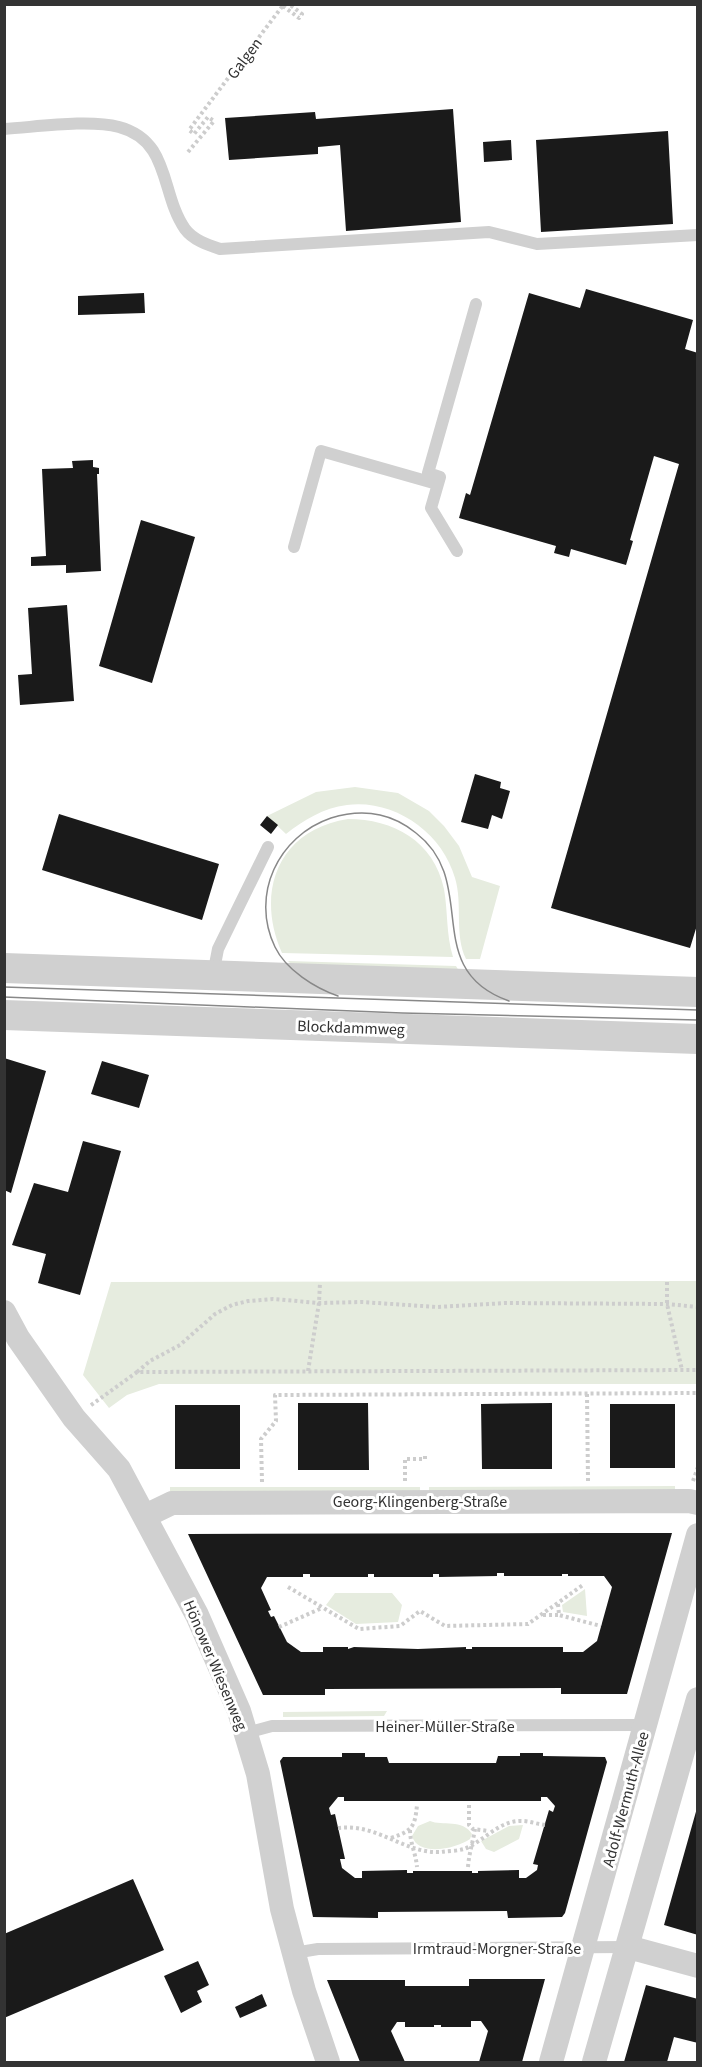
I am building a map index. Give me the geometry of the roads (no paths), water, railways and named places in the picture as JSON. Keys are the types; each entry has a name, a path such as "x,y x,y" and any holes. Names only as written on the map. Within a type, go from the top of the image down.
{"street":[{"path":"4,968 698,992"},
{"name":"Blockdammweg","path":"4,1015 698,1039"},
{"name":"Hönower Wiesenweg","path":"4,1312 18,1338 74,1418 119,1469 197,1615 239,1711 258,1774 282,1909 304,1991 328,2062"},
{"name":"Georg-Klingenberg-Straße","path":"145,1516 172,1503 689,1501 695,1493"},
{"name":"Adolf-Wermuth-Allee","path":"550,2062 584,1948 698,1535"},
{"path":"594,2062 693,1733 698,1699"},
{"name":"Irmtraud-Morgner-Straße","path":"628,1947 698,1966"}],"lane":[{"path":"4,129 95,124 119,127 139,136 157,153 174,206 186,230 204,244 220,249 489,232 537,244 698,235"},
{"path":"457,550 431,508 440,477 428,473 476,304"},
{"path":"294,547 321,451 438,484"},
{"path":"213,976 218,949 268,847"},
{"name":"Heiner-Müller-Straße","path":"246,1733 272,1726 645,1725"},
{"name":"Irmtraud-Morgner-Straße","path":"294,1953 318,1949 628,1947"}],"tram line":[{"path":"338,996 302,977 280,955 268,927 266,907 268,888 283,853 296,838 331,818 361,813 380,815 399,822 416,833 435,853 445,876 457,947 466,968 482,987 509,1001"},
{"path":"4,987 698,1010"},
{"path":"4,997 402,1013 698,1020"}]}
